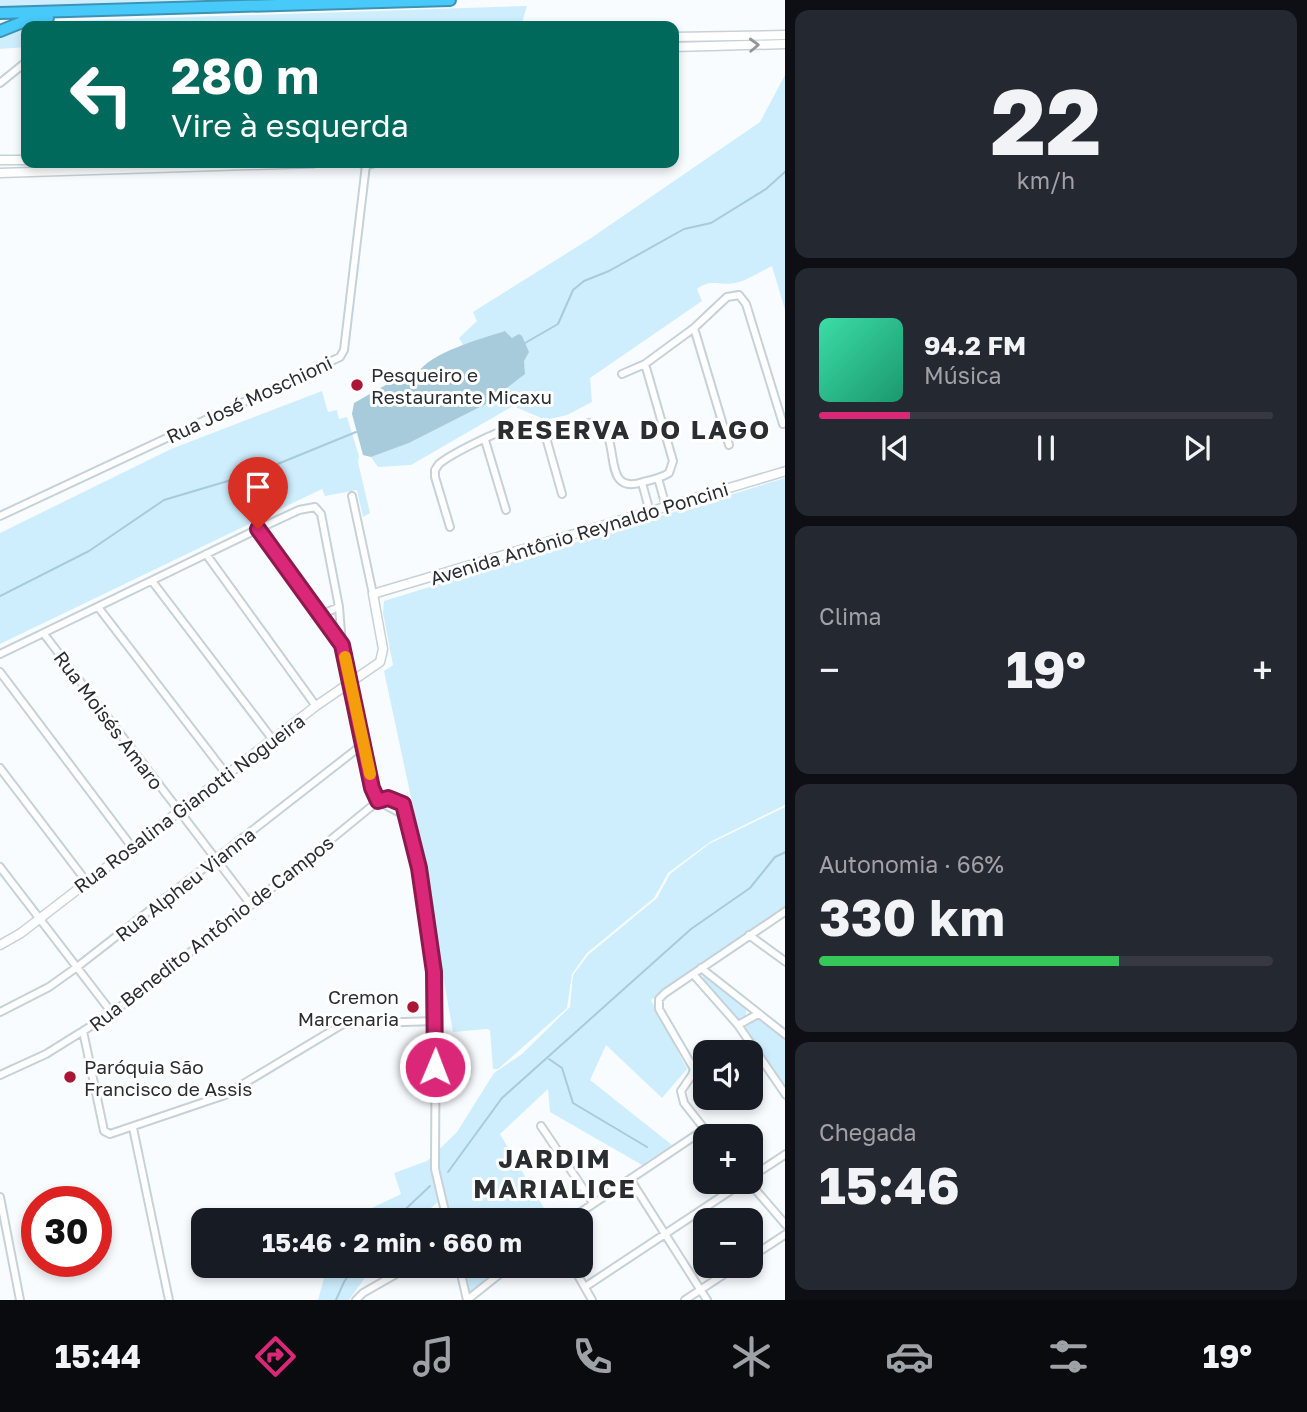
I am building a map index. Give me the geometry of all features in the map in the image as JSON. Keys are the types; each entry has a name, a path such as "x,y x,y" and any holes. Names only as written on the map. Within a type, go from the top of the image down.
{"highway":[{"path":"0,13 450,0"},
{"path":"28,21 135,9"},
{"path":"0,31 21,22"}],"street":[{"path":"679,37 785,34"},
{"path":"724,36 724,46"},
{"path":"679,47 785,44"},
{"path":"0,83 21,66"},
{"path":"0,160 21,160"},
{"path":"0,173 157,168"},
{"name":"Rua José Moschioni","path":"0,516 340,358 344,350 367,168"},
{"path":"622,374 645,364 694,328 727,297 735,294 746,304 783,424"},
{"path":"694,328 729,445"},
{"path":"450,527 435,470 446,458 516,427 545,434 565,433 590,422 597,423 605,432 618,477 624,484 632,486 665,476 671,470 673,461 645,364"},
{"path":"545,434 562,494"},
{"path":"485,440 506,510"},
{"name":"Avenida Antônio Reynaldo Poncini","path":"373,594 785,471"},
{"path":"658,478 666,507"},
{"path":"642,483 650,512"},
{"path":"352,496 373,594"},
{"name":"Rua José Moschioni","path":"0,510 19,505"},
{"path":"0,654 258,529 309,507 314,507 321,514 339,607 342,645 372,788 378,801 408,817 419,868 434,972 435,1169 444,1208"},
{"path":"258,529 342,645"},
{"path":"206,554 316,706"},
{"path":"152,580 273,740"},
{"name":"Rua Rosalina Gianotti Nogueira","path":"0,946 180,812 316,706 380,662 383,649 373,594"},
{"path":"98,607 227,775"},
{"path":"322,614 339,607"},
{"name":"Rua Moisés Amaro","path":"44,634 251,905"},
{"path":"0,672 132,847"},
{"name":"Rua Alpheu Vianna","path":"0,1012 78,967 362,745"},
{"path":"0,768 86,881"},
{"name":"Rua Benedito Antônio de Campos","path":"0,1075 46,1054 113,1013 378,801"},
{"path":"0,867 113,1013"},
{"path":"701,1124 684,1103 681,1091 692,1075 692,1064 659,1009 658,1002 665,993 785,912"},
{"path":"749,935 785,961"},
{"path":"701,968 785,1034"},
{"path":"693,974 738,1025 785,1094"},
{"path":"738,1025 758,1014"},
{"path":"83,1031 106,1133 114,1134 225,1095 343,1024 435,1021"},
{"path":"541,1126 593,1203"},
{"path":"134,1128 169,1300"},
{"path":"586,1208 693,1137"},
{"path":"763,1170 785,1155"},
{"path":"630,1179 707,1300"},
{"path":"584,1287 726,1194"},
{"path":"760,1194 785,1224"},
{"path":"0,1197 20,1300"},
{"path":"763,1249 785,1235"},
{"path":"356,1300 389,1278"},
{"path":"462,1278 467,1300 495,1278"},
{"path":"579,1278 592,1300"},
{"path":"685,1300 719,1278"}],"shaded area":[{"path":"0,0 255,0 0,7"},
{"path":"527,6 522,21 66,21"},
{"path":"21,27 21,47 0,49 0,35"},
{"path":"785,75 785,310 772,266 740,282 707,284 697,289 702,301 590,378 592,402 567,415 546,420 513,406 411,465 378,467 371,457 409,443 486,404 525,368 512,338 505,331 463,345 459,338 477,321 473,312 591,238 760,122"},
{"path":"505,331 512,338 519,334 522,336 529,352 524,361 525,374 486,404 409,443 371,457 363,455 352,414 354,403 391,382 418,373 433,359 445,353"},
{"path":"322,391 328,412 337,410 339,419 347,417 359,456 358,462 370,513 363,517 357,490 325,496 322,489 0,644 0,533 171,449"},
{"path":"785,478 785,805 710,842 668,873 654,898 587,953 572,974 567,1008 498,1069 493,1069 490,1030 453,1032 413,807 384,671 393,665 383,613 384,601"},
{"path":"785,807 785,906 651,1000 687,1069 662,1098 606,1045 590,1080 672,1145 642,1165 550,1112 548,1089 500,1134 544,1208 449,1208 438,1202 431,1208 372,1208 401,1194 394,1173 427,1161 457,1132 494,1073 522,1054 570,1007 573,975 588,955 657,898 670,874 709,844"},
{"path":"705,974 746,1009 746,1015 739,1019 735,1016 702,979"},
{"path":"758,1018 785,1037 785,1091 763,1056 763,1040 753,1040 743,1025"},
{"path":"324,1278 365,1278 349,1300 318,1300"},
{"path":"466,1278 490,1278 470,1294"}],"waterway":[{"path":"525,343 558,324 573,290 584,281 609,271 684,229 711,223 766,189 785,172"},
{"path":"0,596 89,551 164,500 258,472 356,432"},
{"path":"448,1172 502,1098 691,929 750,888 775,857 785,852"},
{"path":"549,1059 562,1068 573,1103 647,1147"},
{"path":"407,1208 430,1186"},
{"path":"336,1300 347,1278"}],"slow traffic":[{"path":"345,657 370,774"}],"place":[{"name":"Pesqueiro e Restaurante Micaxu","path":"357,385"},
{"name":"Cremon Marcenaria","path":"413,1007"},
{"name":"Paróquia São Francisco de Assis","path":"70,1077"}],"district":[{"name":"RESERVA DO LAGO","path":"634,429"},
{"name":"JARDIM MARIALICE","path":"555,1173"}],"route":[{"path":"258,529 342,645 372,788 378,801 388,798 403,804 407,813 419,868 436,988 435,1067"}]}
